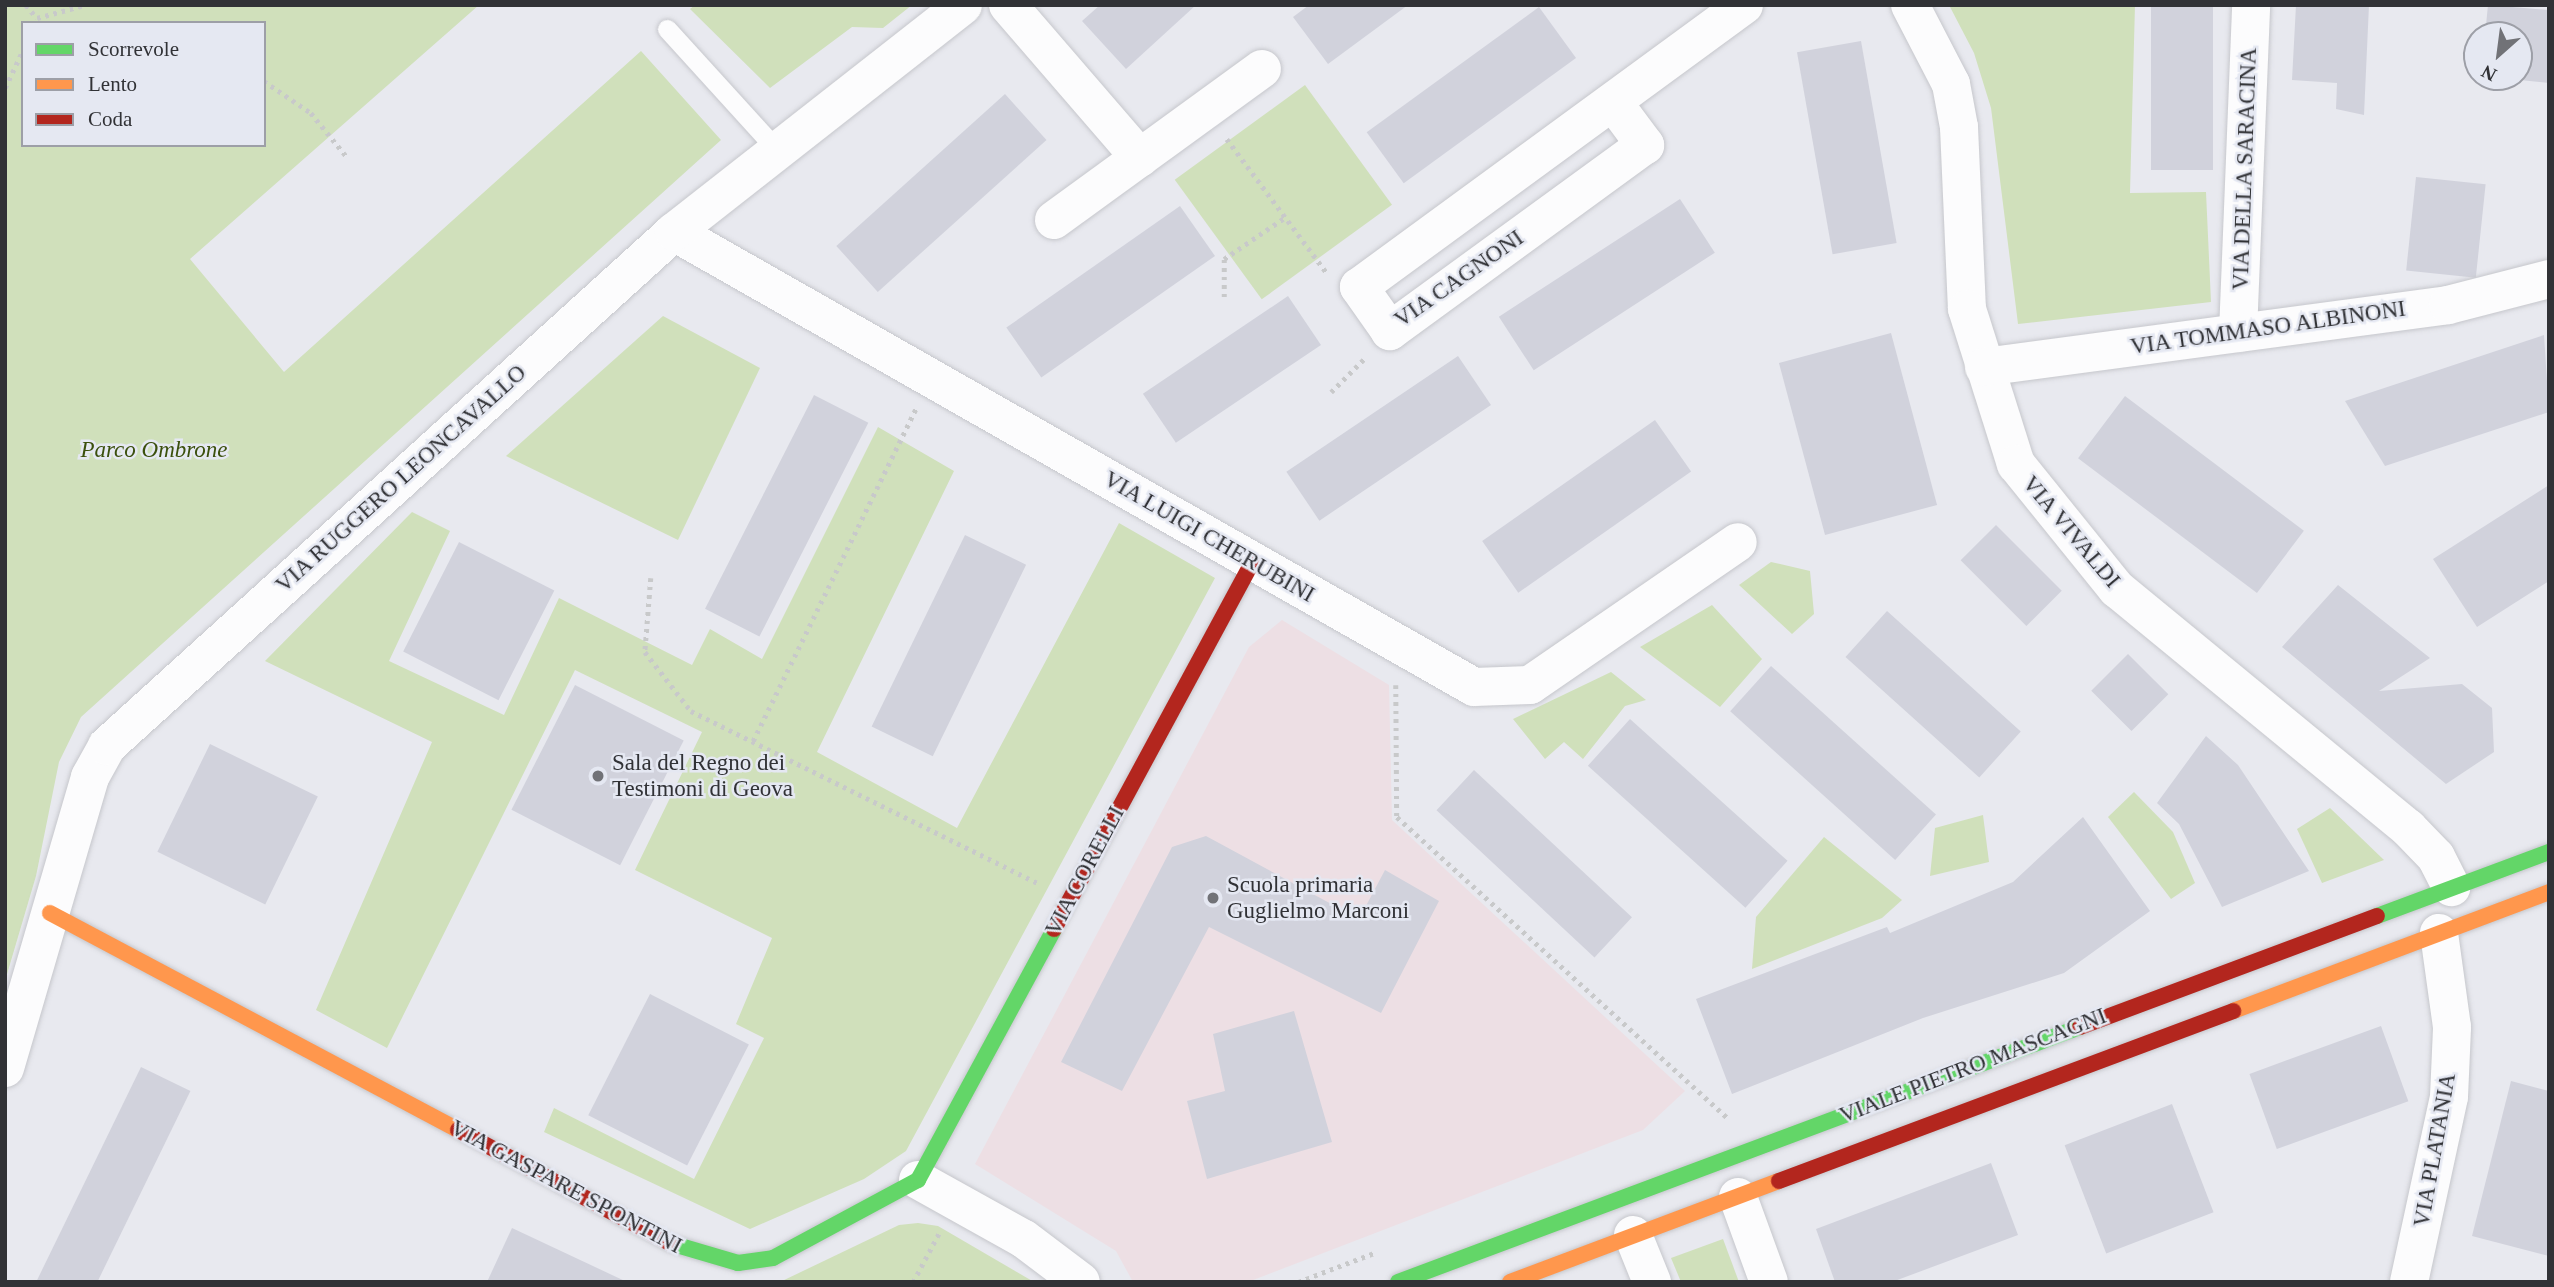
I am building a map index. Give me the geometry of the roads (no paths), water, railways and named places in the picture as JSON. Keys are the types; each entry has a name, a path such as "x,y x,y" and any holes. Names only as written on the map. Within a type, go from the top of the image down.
{"main road":[{"name":"VIA CORELLI","path":"918,1180 1253,561"},
{"name":"VIALE PIETRO MASCAGNI","path":"1398,1282 2549,852"},
{"name":"VIALE PIETRO MASCAGNI","path":"1510,1282 2549,892"},
{"name":"VIA GASPARE SPONTINI","path":"51,913 704,1258 738,1263 773,1258 918,1180"}],"street":[{"name":"VIA RUGGERO LEONCAVALLO","path":"5,1068 90,777 107,746 674,232 963,5"},
{"path":"1008,5 1140,158"},
{"path":"1613,102 1744,5"},
{"name":"VIA VIVALDI","path":"1910,5 1941,54 1953,94 1967,309 2016,464 2117,589 2408,828 2437,858 2451,887"},
{"name":"VIA DELLA SARACINA","path":"2238,333 2251,5"},
{"path":"1054,220 1262,69"},
{"name":"VIA CAGNONI","path":"1613,102 1645,145 1390,331 1359,287 1613,102"},
{"name":"VIA LUIGI CHERUBINI","path":"674,232 1474,687 1530,685 1738,542"},
{"name":"VIA TOMMASO ALBINONI","path":"1984,367 2448,305 2549,279"},
{"name":"VIA PLATANIA","path":"2409,1282 2449,1097 2452,1027 2439,933"},
{"path":"918,1180 1024,1238 1082,1282"},
{"path":"1738,1197 1769,1282"},
{"path":"1633,1235 1652,1282"}],"lane":[{"path":"667,29 777,150"}],"place":[{"name":"Sala del Regno dei Testimoni di Geova","path":"598,776"},
{"name":"Scuola primaria Guglielmo Marconi","path":"1213,898"}],"park label":[{"name":"Parco Ombrone","path":"154,450"}]}
